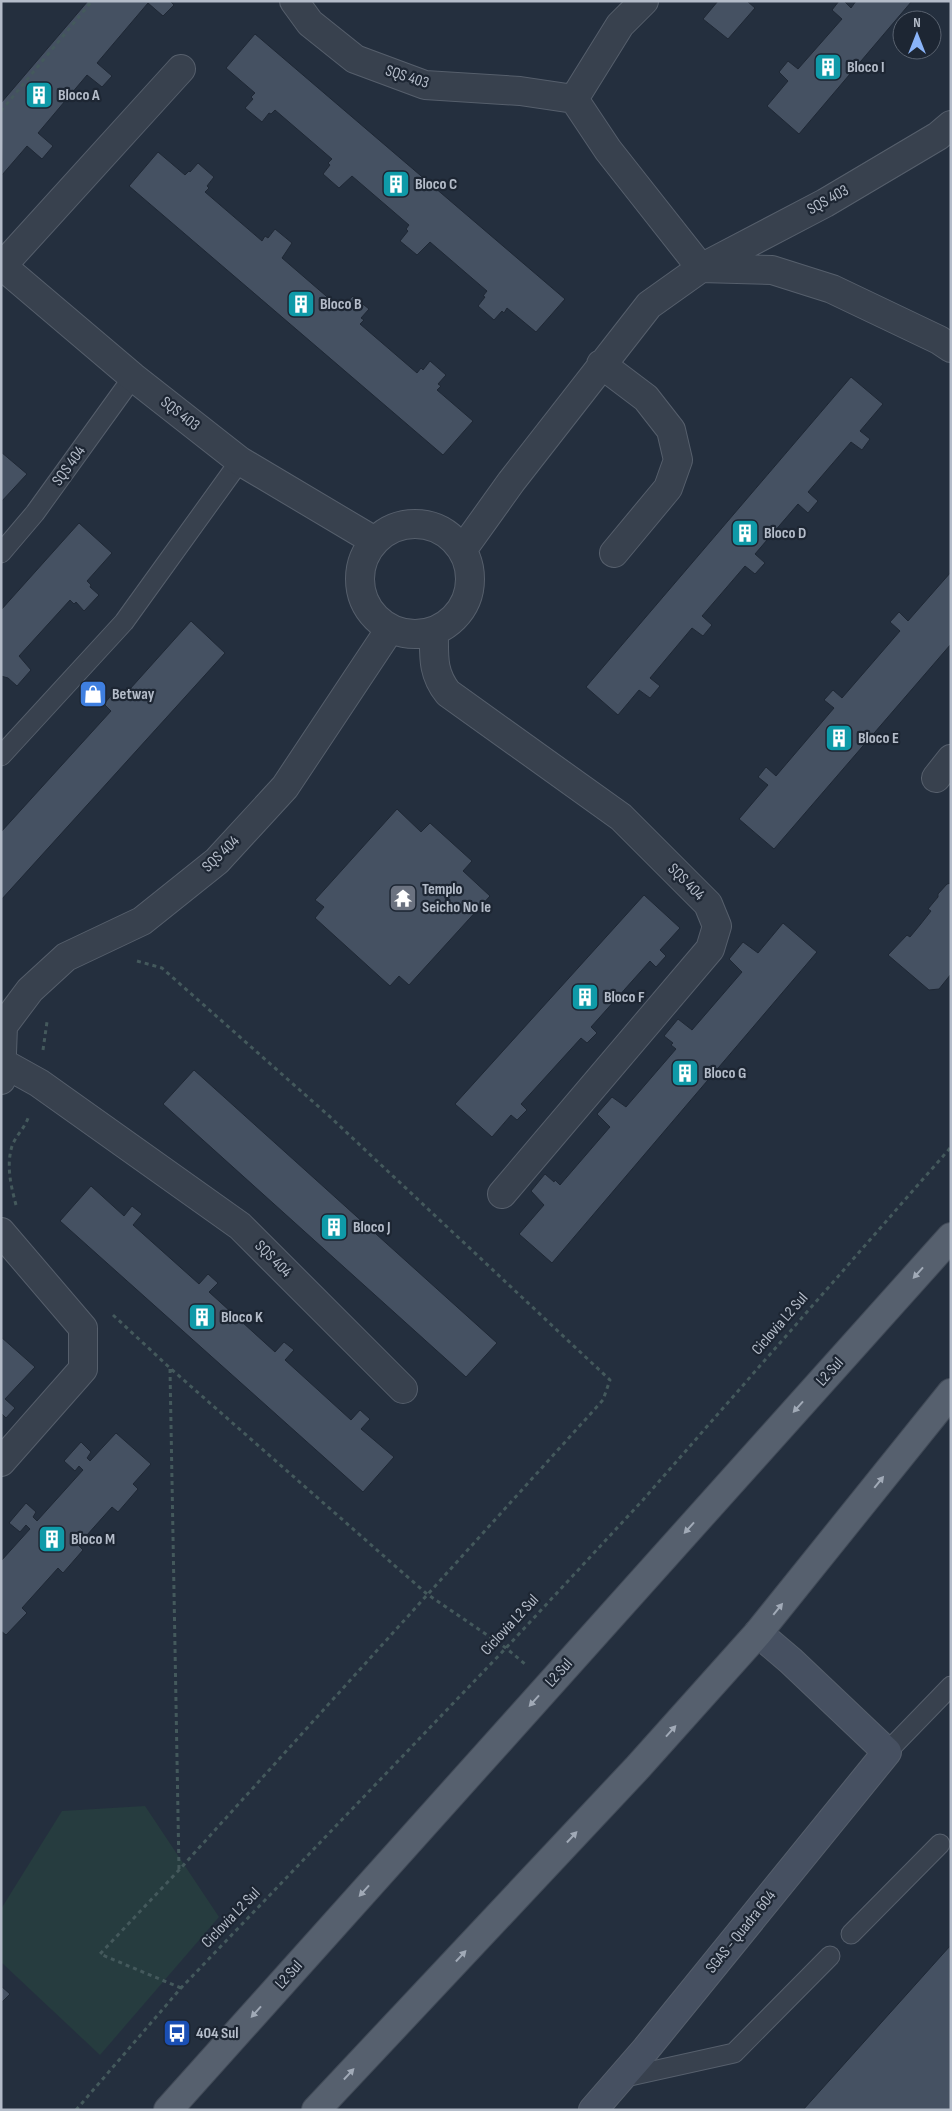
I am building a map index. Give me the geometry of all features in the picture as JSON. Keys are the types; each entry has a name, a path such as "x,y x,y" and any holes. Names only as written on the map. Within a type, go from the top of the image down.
{"main road":[{"name":"L2 Sul","path":"168,2110 951,1237"},
{"path":"316,2110 631,1774 758,1633 951,1393"}],"street":[{"name":"SQS 403","path":"294,1 310,23 356,59 425,85 520,91 574,99"},
{"path":"644,1 620,25 574,99 608,150 701,268 772,270 832,289 939,340 951,348"},
{"name":"SQS 403","path":"181,69 2,266 133,377 240,461 374,540"},
{"name":"SQS 403","path":"463,549 511,482 601,364 649,305 701,268 825,203 938,136 951,125"},
{"path":"601,364 646,398 671,430 678,460 668,488 614,553"},
{"path":"403,523 438,527 463,549 472,581 461,612 434,632 412,634 390,629 370,612 359,589 360,563 374,540 403,523"},
{"name":"SQS 404","path":"390,629 285,787 218,861 142,921 66,957 30,990 2,1026 2,1072 39,1083 240,1226 403,1389"},
{"name":"SQS 404","path":"434,632 434,663 439,681 448,693 621,817 708,904 717,926 710,949 502,1194"},
{"path":"1,1232 83,1328 83,1369 1,1462"},
{"path":"758,1633 791,1661 887,1752"},
{"name":"SGAS - Quadra 604","path":"593,2110 887,1752"}],"lane":[{"name":"SQS 404","path":"1,553 35,513 133,377"},
{"path":"1,756 124,622 240,461"},
{"path":"887,1752 951,1686"},
{"path":"851,1934 940,1844"},
{"path":"621,2078 734,2053 830,1956"}],"path":[{"path":"1,111 92,1"},
{"name":"Ciclovia L2 Sul","path":"76,2110 182,1988 506,1648 642,1501 951,1147"},
{"path":"170,1368 179,1870"},
{"path":"182,1988 100,1954 179,1870 603,1400 610,1380"}],"green space":[{"path":"145,1806 219,1917 100,2055 1,1962 1,1909 62,1811"}],"building":[{"name":"Bloco A","path":"88,1 170,1 174,5 163,16 148,3 97,63 112,76 102,87 87,75 38,133 53,146 42,159 27,146 2,175 1,103"},
{"path":"718,1 747,1 755,8 728,39 703,19"},
{"name":"Bloco I","path":"839,1 844,1 851,8 856,1 912,1 904,10 892,10 892,25 799,134 767,106 788,81 779,72 788,61 798,69 842,19 832,10"},
{"name":"Bloco C","path":"255,34 565,299 536,332 507,308 504,313 502,311 494,320 478,306 487,291 430,242 417,255 400,241 408,231 406,229 409,225 352,176 339,188 323,174 332,159 275,110 271,114 269,113 262,122 245,108 253,99 251,97 255,93 226,68"},
{"name":"Bloco B","path":"158,152 185,175 198,163 214,177 205,192 262,241 265,236 268,238 275,229 292,243 282,258 340,308 353,296 369,309 361,318 364,320 360,324 417,373 421,368 423,370 430,361 446,375 438,384 441,386 437,390 473,421 443,455 129,186"},
{"name":"Bloco D","path":"851,377 883,404 860,431 870,439 862,450 851,442 808,492 818,501 808,513 798,504 755,554 765,563 755,574 745,566 702,616 712,625 703,636 692,628 650,678 660,686 650,698 639,690 618,715 586,687"},
{"path":"1,452 27,474 1,502"},
{"path":"79,523 112,553 87,581 91,585 90,587 99,595 84,611 76,602 74,604 70,600 19,656 31,670 17,686 8,678 1,676 1,610"},
{"name":"Bloco E","path":"951,572 951,644 774,849 739,819 768,785 758,777 766,767 776,776 834,708 824,700 833,690 842,698 900,631 890,622 899,612 908,621"},
{"path":"191,621 225,653 1,900 1,832 111,711 104,704 114,692 121,699"},
{"name":"Templo Seicho No Ie","path":"397,809 421,832 430,823 472,861 463,871 490,896 409,985 399,976 390,986 315,918 324,907 315,900"},
{"path":"951,883 951,974 939,989 929,990 888,955 907,935 910,937 931,911 928,909 938,897 938,894 947,884"},
{"name":"Bloco F","path":"644,895 680,928 660,950 666,956 656,967 650,961 591,1027 597,1033 587,1043 581,1038 521,1104 527,1110 517,1120 511,1115 492,1137 455,1104"},
{"name":"Bloco G","path":"783,923 817,952 552,1263 519,1234 544,1205 531,1191 545,1174 560,1185 610,1127 597,1114 612,1097 626,1107 676,1049 671,1045 673,1043 664,1036 678,1019 692,1030 742,972 729,959 743,942 758,953"},
{"name":"Bloco J","path":"194,1070 497,1343 466,1377 163,1104"},
{"name":"Bloco K","path":"91,1186 124,1216 132,1206 142,1214 133,1225 199,1284 208,1274 218,1283 209,1292 275,1352 284,1342 294,1350 285,1360 351,1420 360,1410 370,1419 361,1429 394,1457 363,1492 60,1221"},
{"path":"1,1337 35,1367 5,1399 15,1408 6,1418 1,1413"},
{"name":"Bloco M","path":"116,1433 151,1464 133,1484 138,1489 118,1512 112,1507 78,1545 83,1550 63,1573 58,1568 22,1608 27,1613 6,1635 1,1631 1,1561 30,1529 26,1525 20,1532 9,1523 26,1503 36,1512 33,1517 37,1521 83,1470 79,1466 75,1471 64,1461 81,1442 91,1452 87,1458 90,1461"},
{"path":"950,1946 951,2110 803,2110 829,2081"},
{"path":"1,1986 10,1994 1,2003"}],"place":[{"name":"Bloco I","path":"828,67"},
{"name":"Bloco A","path":"39,95"},
{"name":"Bloco C","path":"396,184"},
{"name":"Bloco B","path":"301,304"},
{"name":"Bloco D","path":"745,533"},
{"name":"Betway","path":"93,694"},
{"name":"Bloco E","path":"839,738"},
{"name":"Templo Seicho No Ie","path":"403,898"},
{"name":"Bloco F","path":"585,997"},
{"name":"Bloco G","path":"685,1073"},
{"name":"Bloco J","path":"334,1227"},
{"name":"Bloco K","path":"202,1317"},
{"name":"Bloco M","path":"52,1539"},
{"name":"404 Sul","path":"177,2033"}]}
